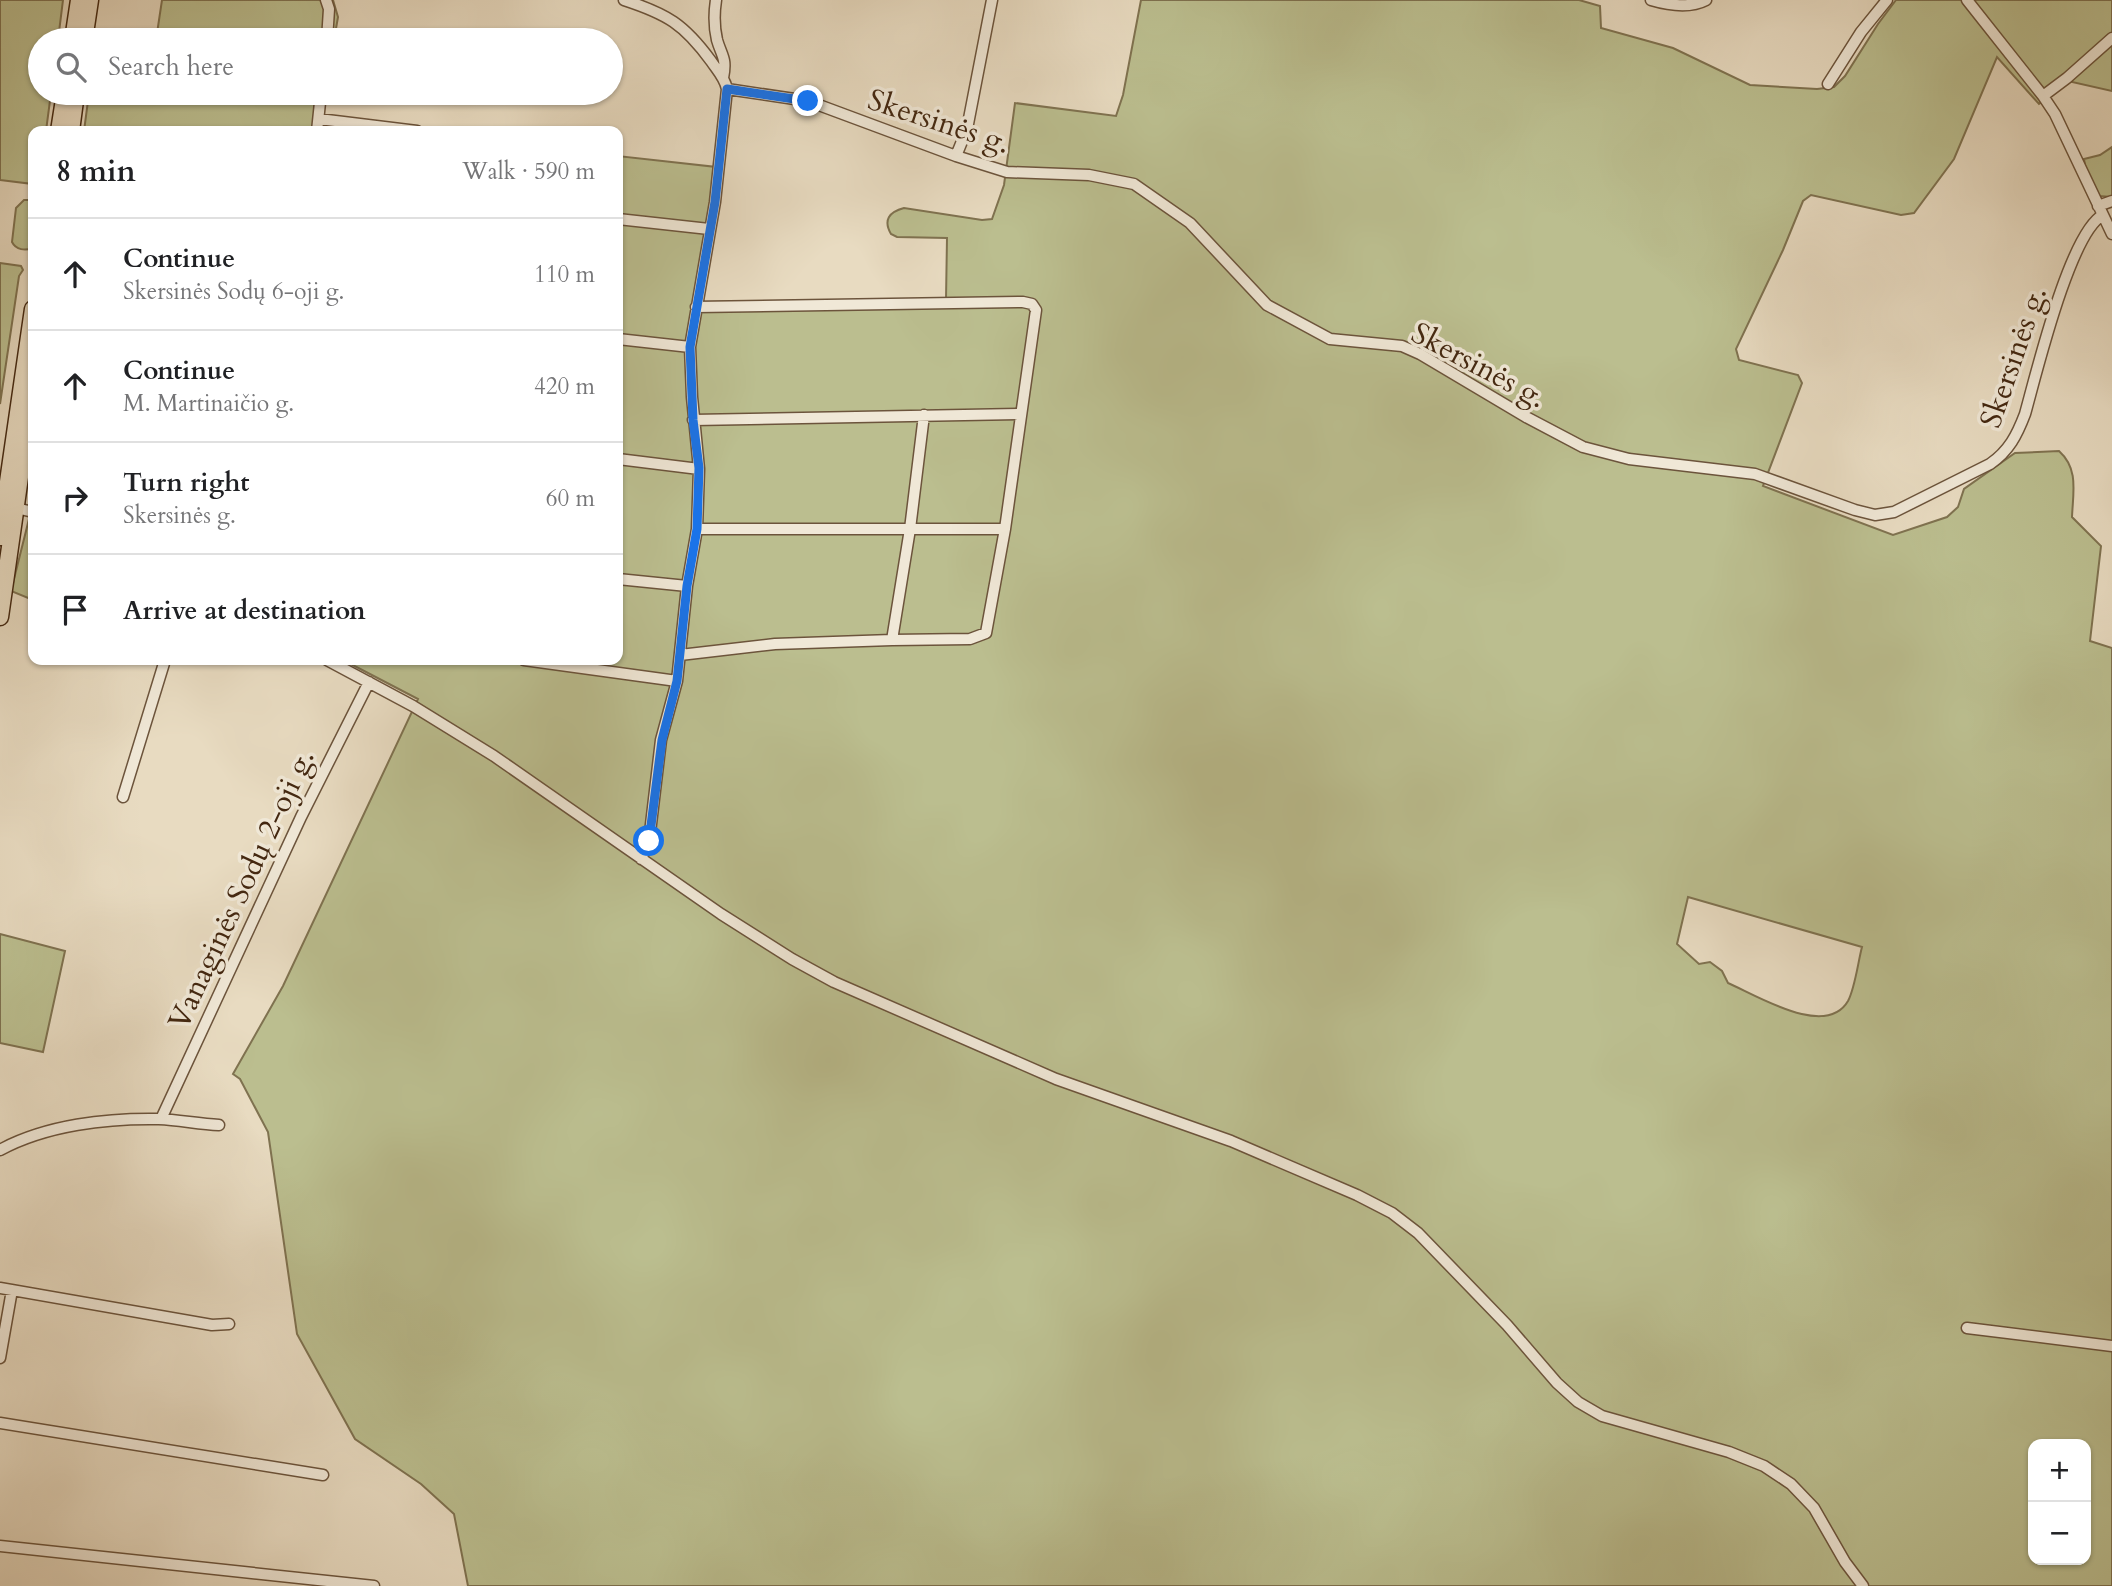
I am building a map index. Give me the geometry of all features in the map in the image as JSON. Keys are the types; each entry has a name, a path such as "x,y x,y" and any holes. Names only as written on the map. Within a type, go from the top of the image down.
{"highway":[{"path":"75,28 79,0"},
{"path":"86,28 90,0"},
{"path":"60,126 63,105"},
{"path":"72,126 74,105"},
{"path":"0,537 28,344"},
{"path":"0,617 28,422"}],"street":[{"path":"326,0 329,9 328,28"},
{"path":"624,0 650,8 678,24 696,40 723,78 727,89 715,202 690,347 693,420 699,468 697,529 687,586 677,681 662,740 649,841 641,859"},
{"path":"716,0 716,34 726,64 723,78"},
{"path":"956,156 967,129 992,0"},
{"path":"1651,0 1668,5 1698,4 1706,0"},
{"path":"1828,84 1861,32 1887,0"},
{"path":"1967,0 2043,96 2065,133 2112,234"},
{"path":"2043,96 2112,38"},
{"name":"Skersinės g.","path":"727,89 808,101 1007,172 1089,176 1134,184 1190,223 1267,305 1330,339 1402,346 1583,447 1629,459 1755,474 1875,515 1895,512 2003,455 2025,414 2067,274 2100,211"},
{"path":"317,126 320,105"},
{"path":"318,119 376,126"},
{"path":"2100,211 2112,201"},
{"path":"623,220 709,229"},
{"path":"680,655 775,644 970,639 986,633 1005,528 1036,310 1032,304 939,303 696,307"},
{"path":"623,340 690,347"},
{"path":"693,420 1020,414"},
{"path":"892,640 910,529 924,415"},
{"path":"623,460 699,468"},
{"path":"16,508 28,511"},
{"path":"697,529 1005,528"},
{"path":"623,580 687,586"},
{"path":"123,796 163,665"},
{"path":"337,665 494,756 721,914 834,982 1056,1079 1231,1141 1392,1213 1418,1233 1507,1325 1557,1383 1578,1402 1602,1416 1729,1452 1764,1466 1791,1484 1814,1508 1844,1562 1863,1586"},
{"path":"560,665 677,681"},
{"name":"Vanaginės Sodų 2-oji g.","path":"161,1119 301,817 369,682"},
{"path":"0,1150 49,1131 114,1121 161,1119 219,1125"},
{"path":"0,1288 212,1325 229,1324"},
{"path":"0,1358 12,1290"},
{"path":"1967,1328 2112,1346"},
{"path":"0,1423 323,1475"},
{"path":"0,1546 374,1586"}],"green space":[{"path":"0,0 63,0 60,28 28,28 28,105 49,105 47,126 28,126 28,183 0,180"},
{"path":"162,0 333,0 338,17 336,28 158,28"},
{"path":"1141,0 1579,0 1600,6 1601,28 1673,48 1750,85 1817,89 1834,87 1845,76 1896,0 2112,0 2112,91 2068,81 2039,104 1997,57 1954,159 1914,213 1901,215 1811,195 1803,201 1736,349 1739,360 1798,375 1802,383 1763,486 1893,535 1947,517 1958,507 1964,489 2015,453 2059,451 2070,465 2072,473 2072,517 2101,546 2090,641 2112,648 2112,1586 468,1586 454,1514 421,1484 355,1439 297,1334 268,1132 240,1079 233,1074 283,986 418,699 353,665 623,665 623,157 716,167 694,302 946,299 947,238 897,237 891,234 889,229 889,217 904,208 982,220 992,219 1004,185 1015,103 1116,116 1123,95","holes":["1688,897 1862,947 1848,1001 1838,1012 1824,1016 1790,1011 1728,983 1722,971 1710,962 1699,964 1677,944"]},
{"path":"87,105 324,105 322,125 332,126 85,126"},
{"path":"2112,147 2112,197 2099,196 2086,171 2084,159 2100,155"},
{"path":"24,200 28,200 28,249 18,248 12,242 16,208"},
{"path":"0,263 21,266 23,270 19,276 0,404"},
{"path":"28,523 28,598 11,591"},
{"path":"0,934 65,951 43,1052 0,1043"}],"route":[{"path":"649,841 662,740 677,681 687,586 697,529 699,468 693,420 690,347 715,202 727,89 808,101"}]}
